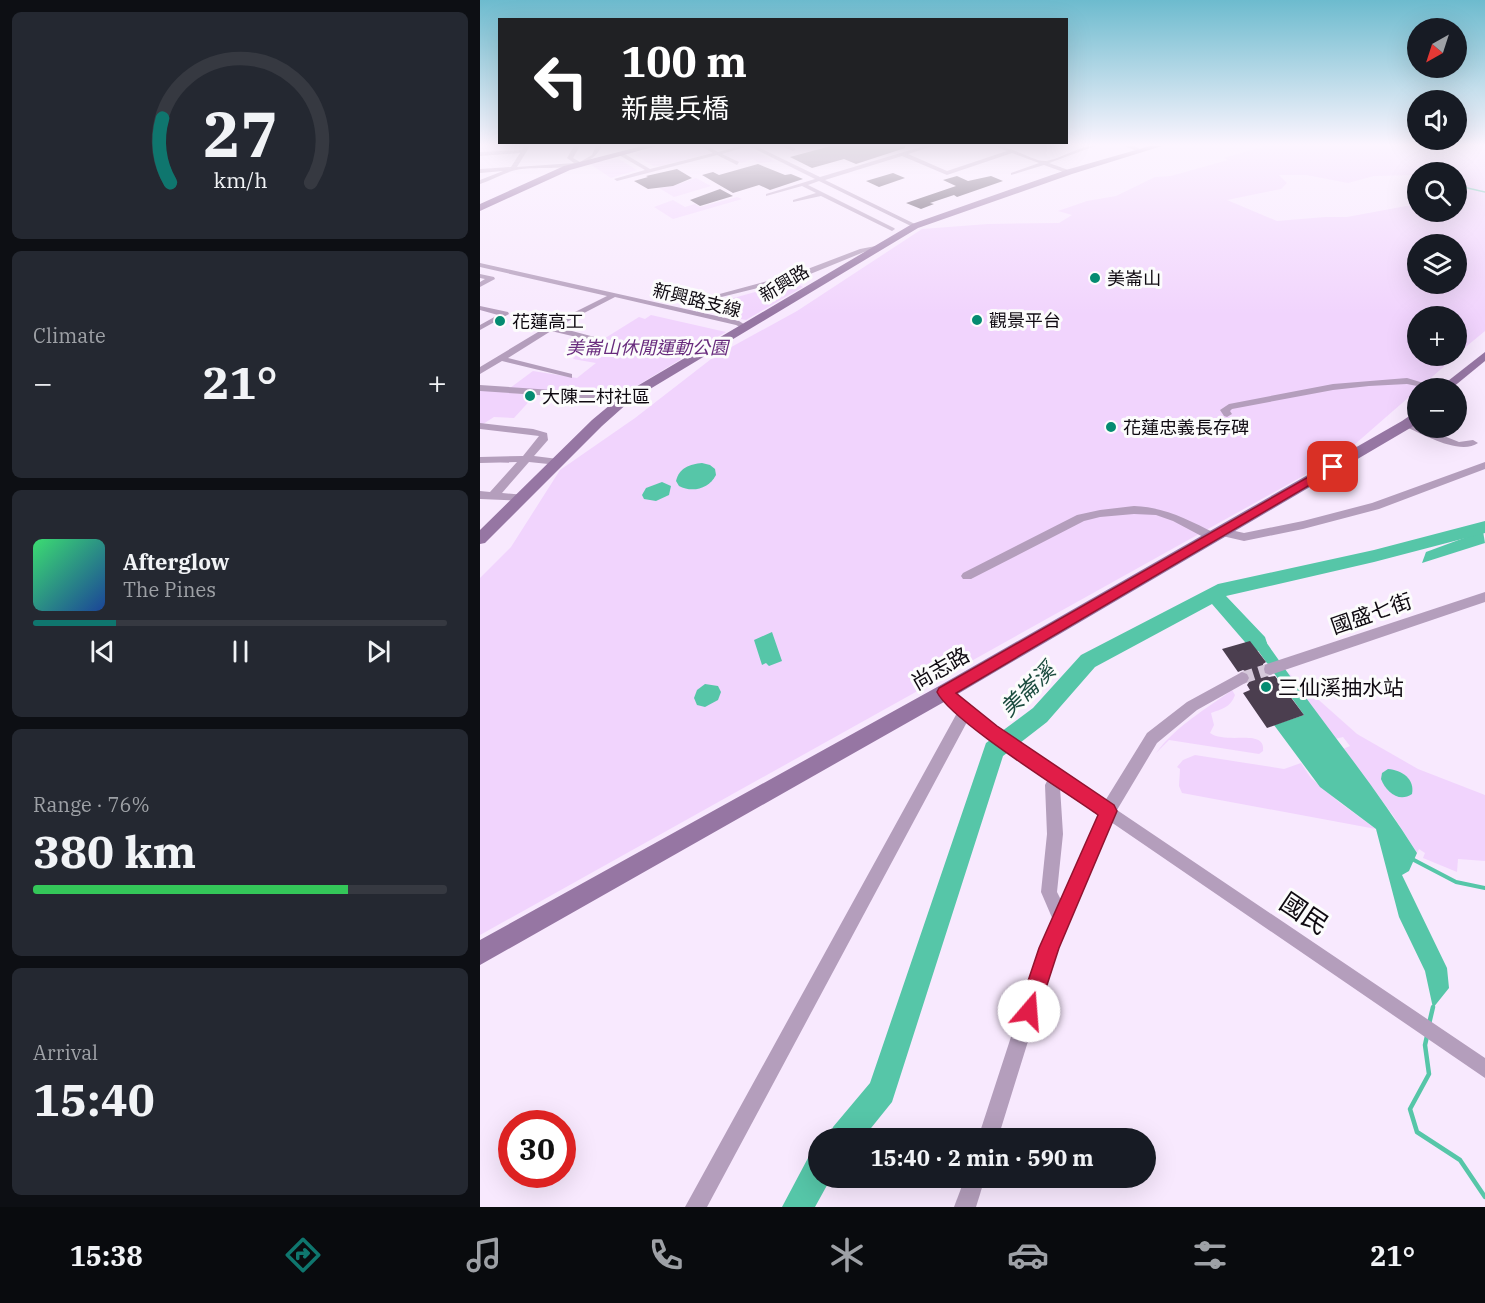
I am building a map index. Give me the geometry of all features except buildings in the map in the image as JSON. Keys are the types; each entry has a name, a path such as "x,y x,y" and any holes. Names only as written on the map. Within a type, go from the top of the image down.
{"street":[{"path":"837,202 892,229"},
{"path":"834,211 858,202"},
{"path":"869,202 915,226"},
{"name":"新興路","path":"480,539 626,398 915,226 983,202"},
{"path":"705,299 800,275 862,250 881,247"},
{"name":"新興路支線","path":"480,265 746,328"},
{"name":"新興路支線","path":"480,270 611,297"},
{"path":"480,276 491,279 480,285"},
{"path":"480,371 550,328 611,297"},
{"path":"480,308 505,314 480,328 484,332 480,334"},
{"path":"524,321 599,340"},
{"path":"1457,378 1485,355"},
{"path":"480,357 568,376"},
{"path":"1227,414 1225,410 1229,407 1333,387 1407,381"},
{"path":"480,388 626,398"},
{"name":"尚志路","path":"480,953 945,692 1407,422"},
{"path":"480,426 543,433 543,440 493,496"},
{"path":"1446,438 1458,445 1473,443"},
{"path":"480,460 527,459 558,462"},
{"path":"967,576 1081,518 1095,514 1123,511 1156,512 1216,534 1244,537 1312,523 1375,506 1485,465"},
{"path":"480,495 522,498"},
{"name":"國盛七街","path":"1270,669 1485,597"},
{"path":"991,1128 1049,948 1102,806 1152,738 1192,706 1242,678"},
{"name":"國民","path":"945,692 965,712 992,732 1485,1069"},
{"path":"696,1207 965,712"},
{"path":"1052,785 1055,834 1049,892 1061,919"},
{"path":"965,1207 972,1188"}],"green space":[{"path":"667,202 677,202 685,207 695,204 700,207 717,202 731,202 673,219 654,207"},
{"path":"1083,202 1233,202 1277,221 1347,217 1407,206 1407,222 1467,222 1467,202 1485,202 1485,331 1467,346 1467,306 1407,306 1407,366 1445,366 1431,378 1407,378 1407,399 1346,452 480,935 480,578 511,547 560,470 635,418 715,356 797,311 922,229 988,224 1059,223 1072,215 1058,211"},
{"name":"美崙山休閒運動公園","path":"789,279 803,287 746,320 694,309 787,283"},
{"name":"美崙山休閒運動公園","path":"651,315 726,332 620,396 510,388 533,371 577,378 596,363 573,359 582,347 606,350 617,343 602,340 639,317 645,319"},
{"path":"480,390 535,395 514,418 494,417 480,424"},
{"path":"1285,670 1357,734 1418,769 1485,795 1485,861 1458,859 1457,872 1423,858 1425,853 1419,849 1417,853 1392,814 1343,749 1350,746 1343,737 1335,739"},
{"path":"1232,690 1235,695 1231,702 1226,707 1211,713 1214,725 1210,733 1226,738 1258,740 1262,744 1263,751 1259,754 1169,740 1156,753 1182,726"},
{"path":"1195,755 1284,769 1301,763 1311,778 1376,829 1182,793 1179,786 1180,769 1177,767 1183,760"}],"shaded area":[{"path":"702,463 715,469 716,475 709,484 695,489 679,486 676,481 682,470"},
{"path":"662,482 671,486 669,495 656,501 644,499 642,495 646,488"},
{"path":"1483,531 1485,543 1422,563 1426,552"},
{"path":"772,632 782,661 769,666 766,663 762,665 754,640"},
{"path":"1262,636 1380,798 1417,853 1409,871 1402,875 1447,968 1449,988 1433,1008 1425,971 1399,917 1376,829 1320,787 1274,725 1304,715 1249,638"},
{"path":"705,684 718,686 721,692 718,700 705,707 697,705 694,698 697,690"},
{"path":"1388,769 1406,776 1411,784 1412,794 1398,797 1386,788 1381,779 1382,773"}],"waterway":[{"name":"美崙溪","path":"1214,594 1224,589 1374,556 1485,527"},
{"name":"美崙溪","path":"852,1128 882,1092 994,750 1040,715 1088,661 1214,594"},
{"path":"1214,594 1258,643"},
{"path":"1412,859 1456,882 1485,888"},
{"path":"1429,1024 1433,1007"},
{"path":"1427,1036 1425,1045 1429,1074 1410,1109 1417,1132 1460,1160 1485,1197"},
{"name":"美崙溪","path":"798,1207 808,1188"}],"tunnel":[{"path":"1242,678 1270,669"}],"place":[{"name":"美崙山","path":"1095,278"},
{"name":"觀景平台","path":"977,320"},
{"name":"花蓮高工","path":"500,321"},
{"name":"大陳二村社區","path":"530,396"},
{"name":"花蓮忠義長存碑","path":"1111,427"},
{"name":"三仙溪抽水站","path":"1266,687"}],"route":[{"path":"1029,1011 1049,948 1108,811 992,732 965,712 945,692 1333,467"}]}
